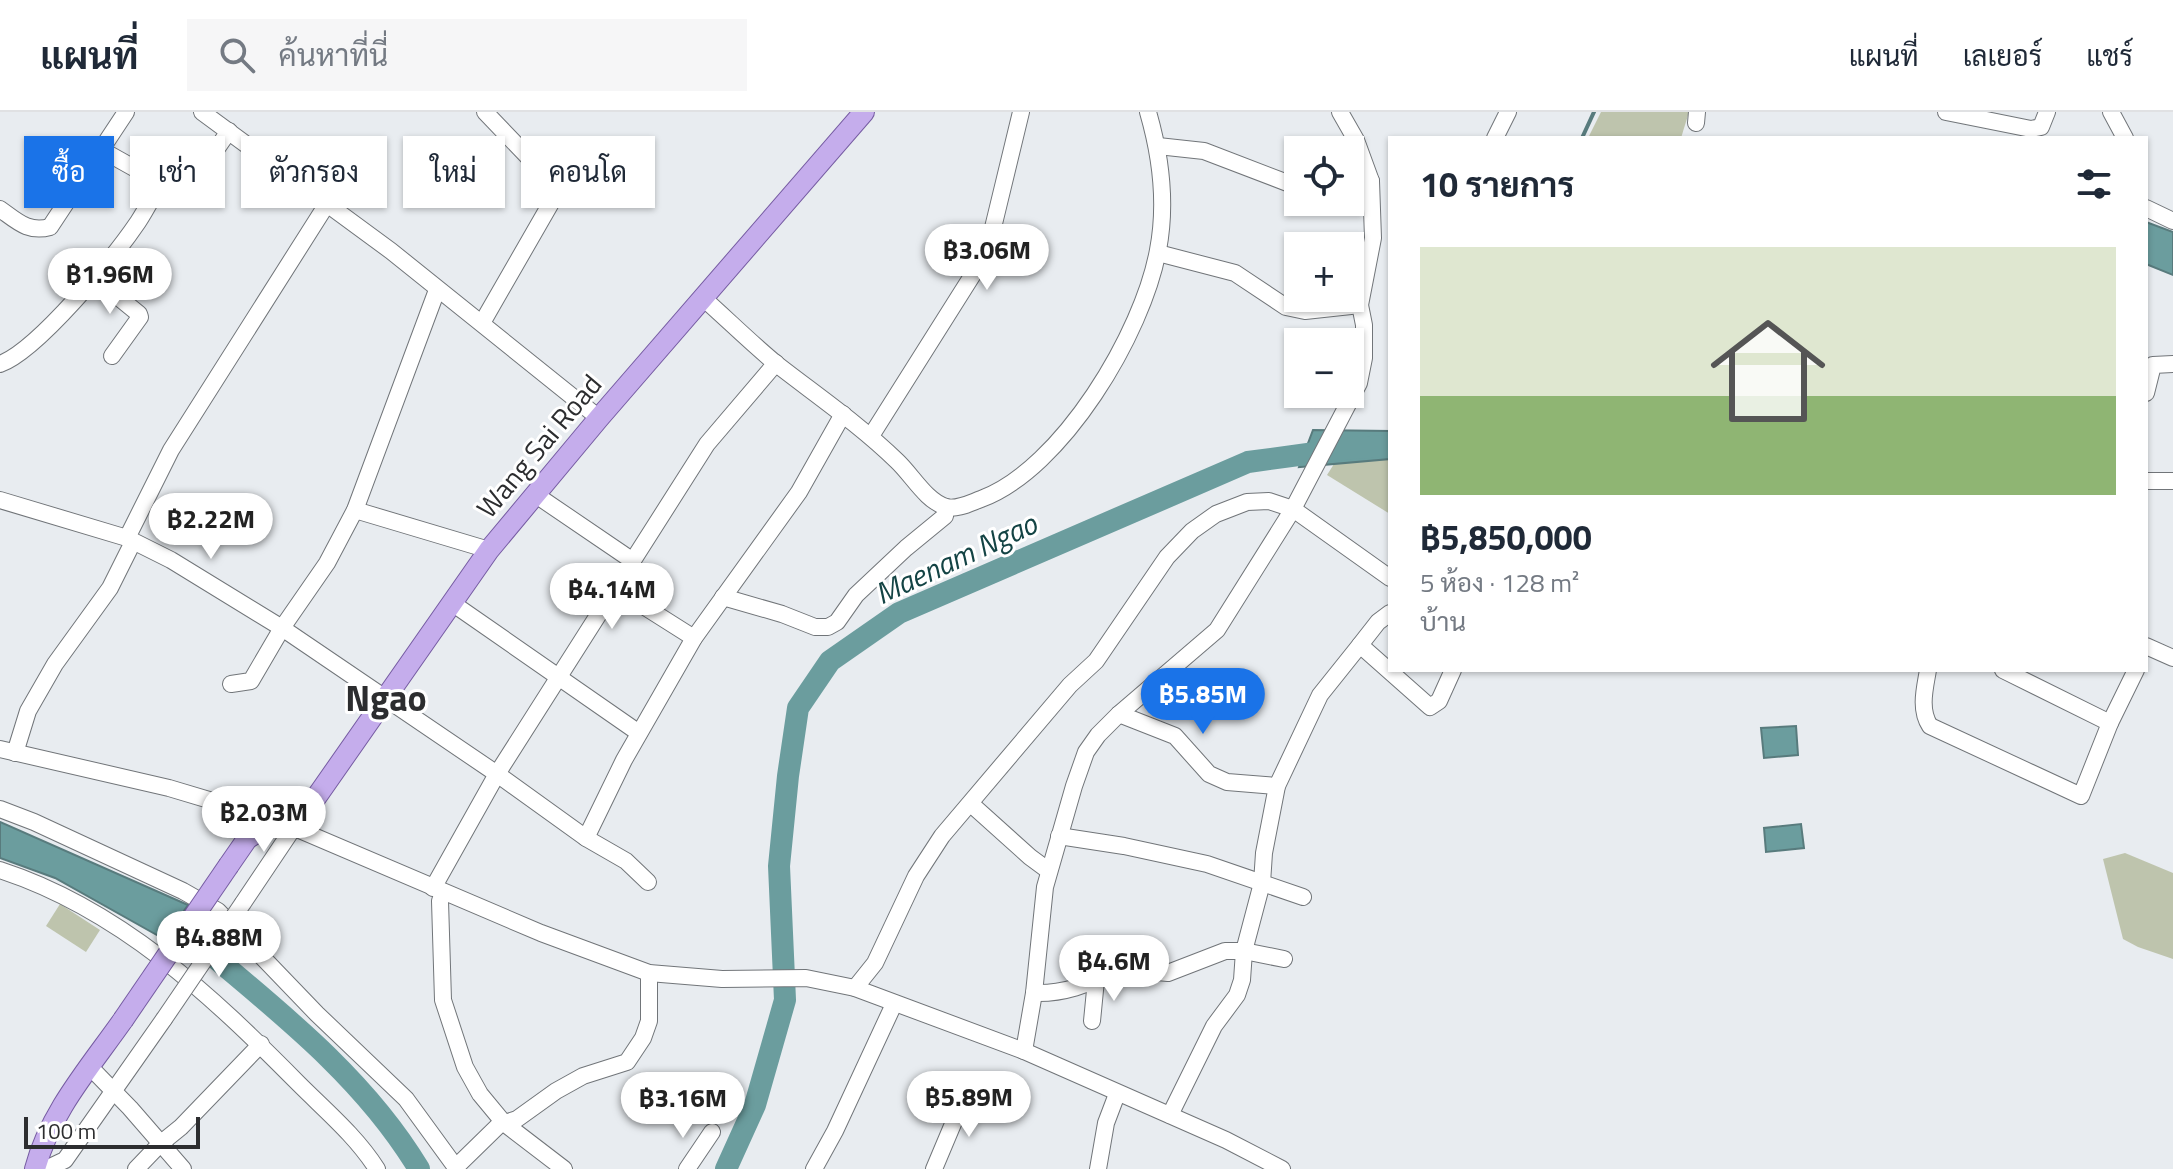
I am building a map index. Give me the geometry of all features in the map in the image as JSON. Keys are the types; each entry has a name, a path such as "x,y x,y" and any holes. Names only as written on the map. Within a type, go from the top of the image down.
{"main road":[{"name":"Wang Sai Road","path":"285,824 301,819 489,550 702,297 864,112"},
{"path":"35,1169 41,1146 56,1115 247,839 285,824"}],"street":[{"path":"109,136 126,112"},
{"path":"202,112 241,140"},
{"path":"482,323 555,196 555,185 485,112"},
{"path":"871,436 977,268 991,236 1021,112"},
{"path":"702,297 776,363 871,436 930,497 946,507 962,506 994,494 1019,479 1073,424 1117,354 1145,293 1158,253 1163,215 1158,146 1148,112"},
{"path":"1340,112 1356,140 1371,181 1373,238 1364,284"},
{"path":"1496,136 1508,112"},
{"path":"1946,112 2031,129 2041,127 2047,112"},
{"path":"2111,112 2124,136"},
{"path":"225,137 229,131"},
{"path":"1158,146 1204,151 1284,182"},
{"path":"1364,181 1371,181"},
{"path":"0,209 25,227 37,231 50,227 62,208"},
{"path":"0,364 9,361 42,333 95,278 146,208"},
{"path":"324,208 171,450 110,588 55,664 7,751 169,788 285,824 438,890 649,973 722,979 806,978 855,988 1024,1051 1170,1115 1282,1169"},
{"path":"332,208 391,251 599,418"},
{"path":"2148,209 2173,221"},
{"path":"1373,238 1388,242"},
{"path":"1158,253 1235,273 1284,306"},
{"path":"95,278 139,314 139,321 112,356"},
{"path":"231,684 251,681 282,628 327,563 355,510 437,290"},
{"path":"1024,1051 1034,993 1040,912 1059,836 1086,752 1119,714 1217,630 1293,509 1359,383 1364,358 1361,312"},
{"path":"2150,362 2173,364"},
{"path":"564,1169 504,1123 480,1094 465,1067 443,1000 438,890 497,774 707,444 776,363"},
{"path":"586,838 639,733 694,638 799,492 843,414"},
{"path":"2148,481 2173,481"},
{"path":"536,495 633,561"},
{"path":"0,500 130,540 171,560 282,628 586,838 626,861 648,882"},
{"path":"855,988 875,963 927,857 942,836 1070,685 1096,661 1167,557 1192,531 1216,514 1247,502 1269,501 1293,509 1388,577"},
{"path":"723,597 815,627 828,627 837,622 856,595 896,557 945,516 946,507"},
{"path":"355,510 489,550"},
{"path":"615,588 694,638"},
{"path":"452,603 639,733"},
{"path":"1170,1115 1214,1026 1237,995 1242,980 1244,951 1262,883 1264,853 1277,786 1320,695 1378,622 1388,614"},
{"path":"1360,645 1388,670"},
{"path":"2148,649 2173,658"},
{"path":"1390,672 1430,707 1439,701 1452,672"},
{"path":"1928,672 1923,698 1925,718 1930,726 2081,796 2110,723 2135,672"},
{"path":"2007,672 2110,723"},
{"path":"1119,714 1175,736 1209,774 1227,782 1277,786"},
{"path":"971,804 1049,871"},
{"path":"0,809 183,891 218,911 317,1014 406,1099 457,1168 504,1123 517,1119 583,1076 627,1062 643,1038 649,1021 649,973"},
{"path":"46,1169 65,1160 164,1019 243,903 285,824"},
{"path":"1059,836 1207,864 1303,897"},
{"path":"0,870 90,909 159,955 237,1020 332,1115 377,1169"},
{"path":"1034,993 1050,993 1096,980 1112,968 1168,973 1225,951 1244,951 1284,959"},
{"path":"1092,1021 1096,980"},
{"path":"814,1169 894,1004"},
{"path":"136,1169 261,1044"},
{"path":"90,1067 183,1169"},
{"path":"936,1169 966,1093"},
{"path":"1098,1169 1106,1123 1117,1094"},
{"path":"687,1169 712,1132"}],"green space":[{"path":"1601,112 1689,112 1682,136 1589,136"},
{"path":"1388,459 1388,513 1327,475 1334,464"},
{"path":"2125,853 2173,873 2173,959 2123,939 2103,859"},
{"path":"60,904 100,930 86,952 46,926"}],"water":[{"path":"2148,223 2173,232 2173,275 2148,265"},
{"path":"1313,430 1388,431 1388,459 1299,467"},
{"path":"1796,726 1798,755 1764,758 1761,728"},
{"path":"0,822 188,905 164,939 55,878 0,858"},
{"path":"1801,824 1804,848 1766,852 1764,828"}],"waterway":[{"path":"1583,136 1594,112"},
{"name":"Maenam Ngao","path":"726,1169 755,1105 785,1000 779,866 788,776 798,708 830,661 899,613 1248,462 1388,446"},
{"name":"Maenam Ngao","path":"169,919 336,1065 367,1098 419,1169"}],"district":[{"name":"Ngao","path":"386,698"}]}
